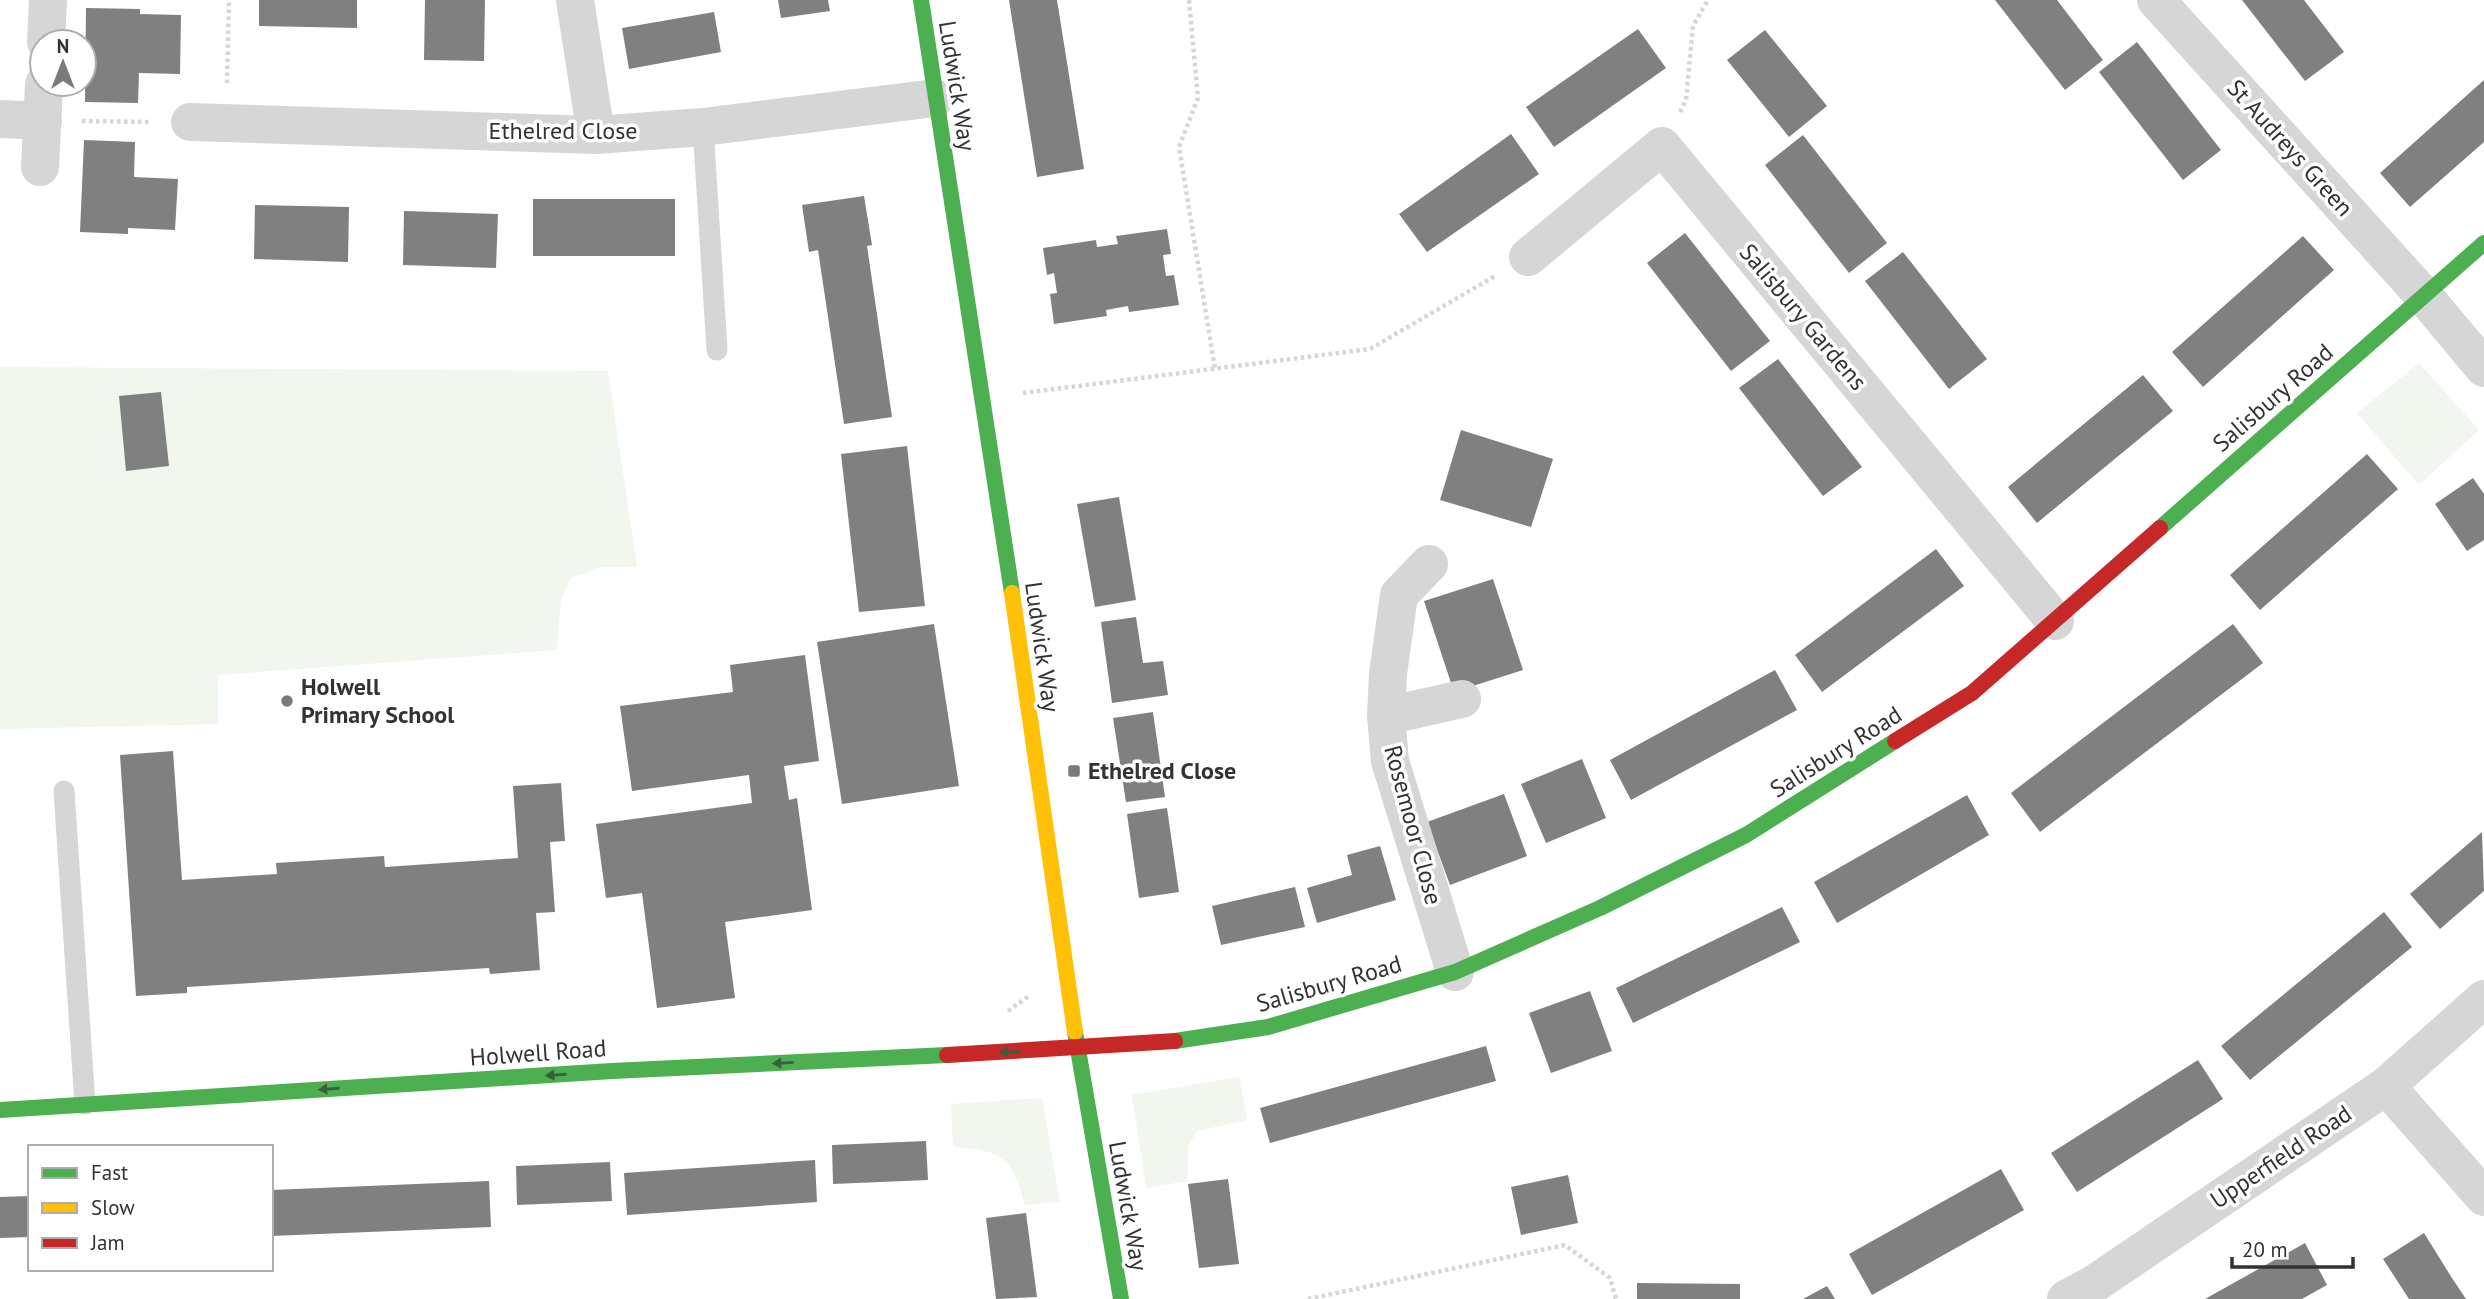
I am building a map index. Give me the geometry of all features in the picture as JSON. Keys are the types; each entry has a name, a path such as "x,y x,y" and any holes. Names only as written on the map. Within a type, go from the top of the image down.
{"street":[{"path":"47,28 48,0"},
{"path":"575,0 596,135"},
{"name":"Ludwick Way","path":"921,0 984,398 1079,1049 1121,1299"},
{"name":"St Audreys Green","path":"2156,0 2423,295 2484,368"},
{"name":"Ethelred Close","path":"208,123 596,135 703,127 935,98"},
{"path":"0,119 44,102 40,167"},
{"path":"1528,257 1662,146"},
{"name":"Salisbury Gardens","path":"1662,146 2055,621"},
{"name":"Salisbury Road","path":"1079,1049 1199,1039 1268,1027 1455,972 1600,908 1746,835 1972,693 2484,243"},
{"name":"Rosemoor Close","path":"1429,564 1399,595 1388,674 1386,716 1390,761 1455,972"},
{"path":"1386,716 1462,699"},
{"name":"Upperfield Road","path":"2066,1299 2094,1284 2386,1086 2484,999"},
{"name":"Holwell Road","path":"0,1110 612,1071 1079,1049"},
{"path":"2386,1086 2484,1197"}],"lane":[{"path":"703,127 717,350"},
{"path":"64,791 85,1104"}],"path":[{"path":"44,102 208,123 229,0"},
{"path":"1189,0 1198,98 1179,147 1215,369"},
{"path":"1662,146 1686,100 1693,26 1708,0"},
{"path":"984,398 1370,349 1528,257"},
{"path":"1308,1299 1565,1245 1610,1278 1616,1299"}],"shaded area":[{"path":"2419,363 2479,430 2419,485 2357,413"},
{"path":"0,367 608,371 637,567 599,567 570,579 561,600 557,650 218,675 218,724 0,729"},
{"path":"1239,1077 1247,1120 1197,1131 1188,1146 1187,1181 1146,1188 1132,1095"},
{"path":"1042,1098 1060,1202 1024,1205 1016,1176 1002,1159 982,1150 953,1147 951,1104"}],"building":[{"path":"259,0 357,0 357,28 259,26"},
{"path":"425,0 485,0 484,61 424,60"},
{"path":"778,0 828,0 830,11 781,18"},
{"path":"1009,0 1057,0 1084,169 1037,177"},
{"path":"1995,0 2057,0 2103,60 2065,90"},
{"path":"2242,0 2304,0 2344,52 2305,81"},
{"path":"86,8 140,9 140,14 181,15 180,74 139,73 138,103 85,102 85,98 98,98 98,28 86,28"},
{"path":"714,12 721,52 629,69 622,28"},
{"path":"1638,29 1666,68 1554,147 1526,107"},
{"path":"1765,30 1827,106 1789,137 1727,60"},
{"path":"2137,42 2221,150 2183,180 2099,72"},
{"path":"2484,80 2484,142 2410,207 2380,173"},
{"path":"1511,134 1539,174 1427,252 1399,214"},
{"path":"1803,135 1887,243 1849,273 1765,165"},
{"path":"84,140 135,142 134,177 178,179 175,230 128,228 128,234 80,232"},
{"path":"864,196 872,245 867,246 892,417 844,424 818,250 809,252 802,205"},
{"path":"533,199 675,199 675,256 533,256"},
{"path":"255,205 349,207 348,262 254,259"},
{"path":"404,211 498,214 496,268 403,265"},
{"path":"1167,229 1171,254 1163,255 1166,276 1174,275 1179,305 1129,312 1128,306 1106,310 1107,316 1054,324 1050,294 1057,293 1054,273 1047,275 1043,248 1096,240 1097,247 1118,244 1116,236"},
{"path":"1685,233 1770,341 1731,371 1647,263"},
{"path":"2303,236 2334,270 2203,387 2172,352"},
{"path":"1903,252 1987,359 1949,389 1865,281"},
{"path":"1778,359 1862,467 1823,496 1739,388"},
{"path":"2143,375 2173,411 2037,523 2008,487"},
{"path":"161,392 169,466 126,471 119,396"},
{"path":"1461,430 1553,459 1531,527 1440,500"},
{"path":"907,446 925,606 859,612 841,454"},
{"path":"2367,454 2398,489 2260,610 2230,575"},
{"path":"2473,478 2484,494 2484,540 2467,551 2435,504"},
{"path":"1119,497 1136,600 1095,607 1077,504"},
{"path":"1936,549 1964,586 1822,692 1795,655"},
{"path":"1493,579 1523,670 1454,692 1424,601"},
{"path":"1136,617 1143,663 1163,661 1168,695 1112,703 1101,622"},
{"path":"934,624 959,786 842,804 817,642"},
{"path":"2233,624 2263,663 2040,832 2011,793"},
{"path":"805,655 819,761 784,766 789,800 797,798 812,910 725,922 735,998 657,1008 642,893 606,898 596,824 752,803 749,775 632,791 620,706 733,692 730,665"},
{"path":"1775,670 1797,710 1631,800 1610,760"},
{"path":"1153,712 1165,797 1126,802 1113,718"},
{"path":"173,751 182,880 277,874 276,863 384,856 385,867 518,858 513,786 561,783 565,841 550,842 555,912 536,913 540,970 490,974 489,968 187,987 187,993 136,996 120,755"},
{"path":"1582,759 1606,818 1546,843 1521,784"},
{"path":"1504,794 1527,856 1450,885 1427,822"},
{"path":"1967,795 1989,835 1837,923 1814,882"},
{"path":"1167,808 1179,892 1139,898 1127,814"},
{"path":"2482,832 2484,891 2440,929 2410,894"},
{"path":"1380,846 1396,900 1317,923 1307,888 1352,875 1347,855"},
{"path":"1295,887 1305,927 1221,945 1212,906"},
{"path":"1782,907 1800,942 1633,1023 1616,988"},
{"path":"2384,912 2412,947 2250,1080 2221,1046"},
{"path":"1590,991 1612,1051 1551,1073 1529,1013"},
{"path":"1486,1046 1496,1081 1270,1143 1260,1108"},
{"path":"2198,1060 2223,1099 2077,1192 2051,1153"},
{"path":"926,1141 928,1180 833,1184 832,1145"},
{"path":"815,1160 817,1202 627,1215 624,1173"},
{"path":"610,1162 612,1201 517,1205 516,1166"},
{"path":"2001,1169 2024,1210 1872,1295 1849,1254"},
{"path":"1568,1175 1578,1223 1521,1235 1511,1187"},
{"path":"1228,1179 1239,1264 1199,1268 1188,1184"},
{"path":"489,1181 491,1227 273,1236 273,1190"},
{"path":"28,1196 28,1237 0,1238 0,1197"},
{"path":"1026,1213 1037,1297 996,1299 986,1218"},
{"path":"2424,1233 2466,1299 2409,1299 2383,1259"},
{"path":"2305,1243 2327,1285 2302,1299 2205,1299"},
{"path":"1637,1283 1740,1284 1740,1299 1637,1299"},
{"path":"1827,1286 1835,1299 1803,1299"}],"traffic: fast":[{"path":"921,0 1012,593"},
{"path":"2160,528 2484,243"},
{"path":"1175,1041 1268,1027 1455,972 1600,908 1746,835 1895,741"},
{"path":"1075,1032 1121,1299"},
{"path":"0,1110 612,1071 947,1055"}],"traffic: slow":[{"path":"1012,593 1075,1032"}],"traffic: jam":[{"path":"1895,741 1972,693 2160,528"},
{"path":"947,1055 1175,1041"}],"place":[{"name":"Holwell Primary School","path":"287,701"},
{"name":"Ethelred Close","path":"1074,771"}]}
